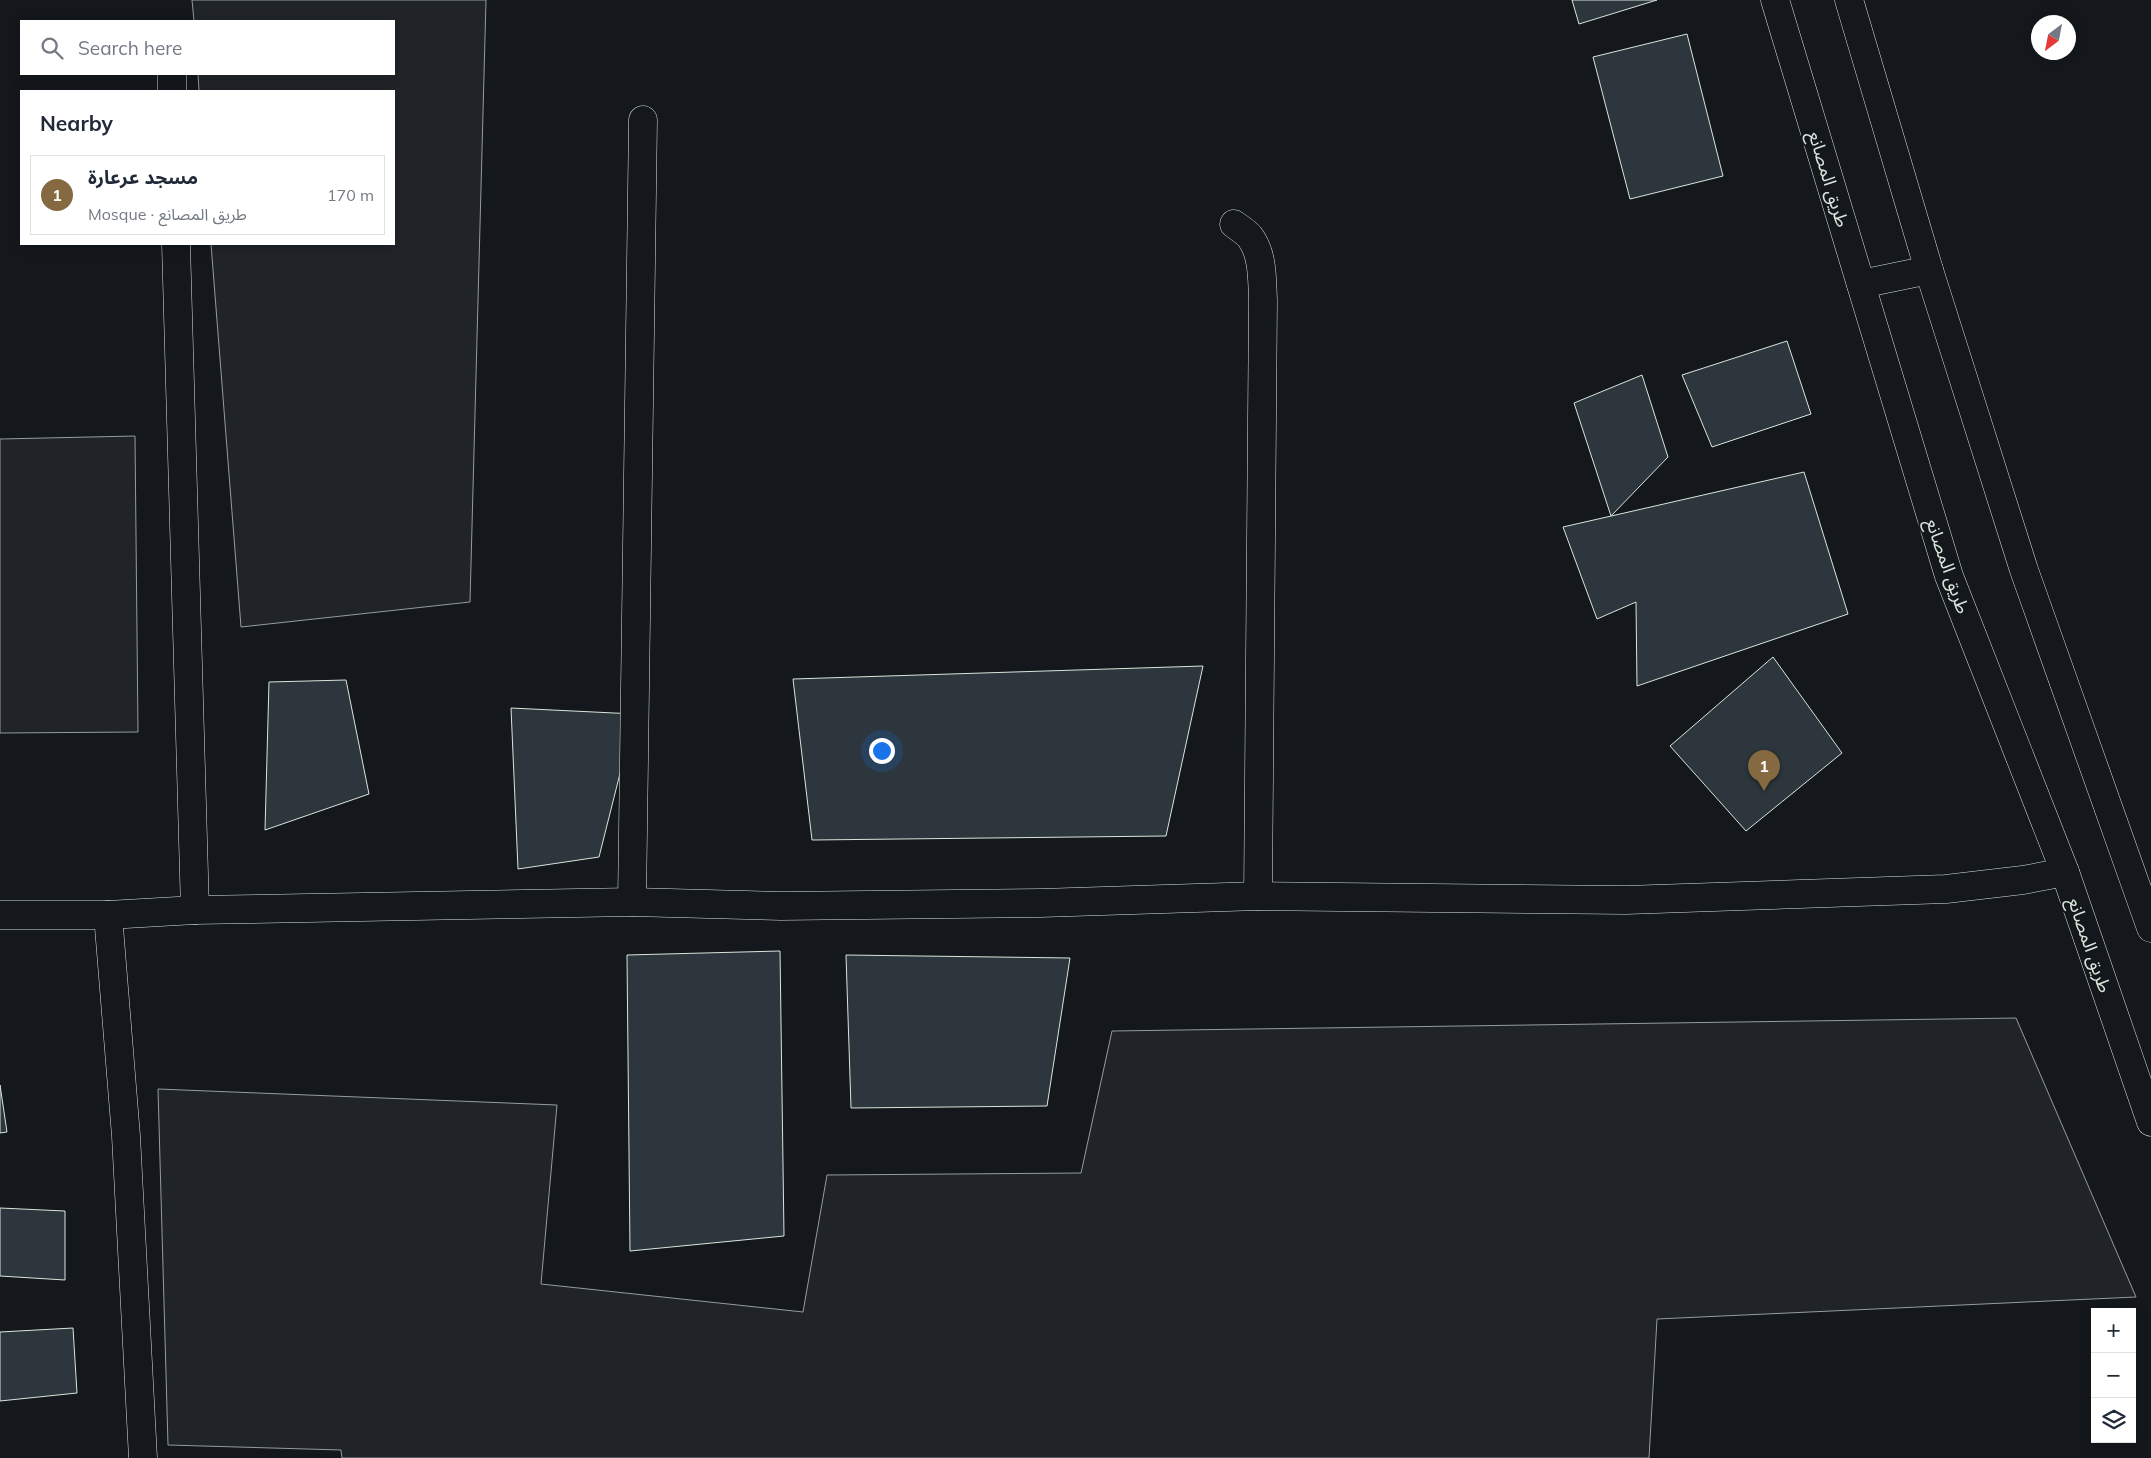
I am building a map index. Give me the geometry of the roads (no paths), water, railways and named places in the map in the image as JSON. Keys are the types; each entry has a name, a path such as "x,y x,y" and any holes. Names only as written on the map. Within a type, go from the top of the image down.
{"street":[{"name":"طريق المصانع","path":"1775,0 1949,576 2065,872 2151,1122"},
{"path":"1850,0 1929,270 2024,570 2151,928"},
{"path":"172,75 172,90"},
{"path":"632,902 643,120"},
{"path":"1234,224 1249,236 1257,249 1262,274 1264,309 1258,896"},
{"path":"176,245 195,910"},
{"path":"1861,284 1929,270"},
{"path":"0,915 632,902 781,906 1040,903 1258,896 1626,900 1946,889 2023,880 2065,872"},
{"path":"108,914 126,1136 143,1458"}],"place":[{"name":"مسجد عرعارة","path":"1764,791"}]}
